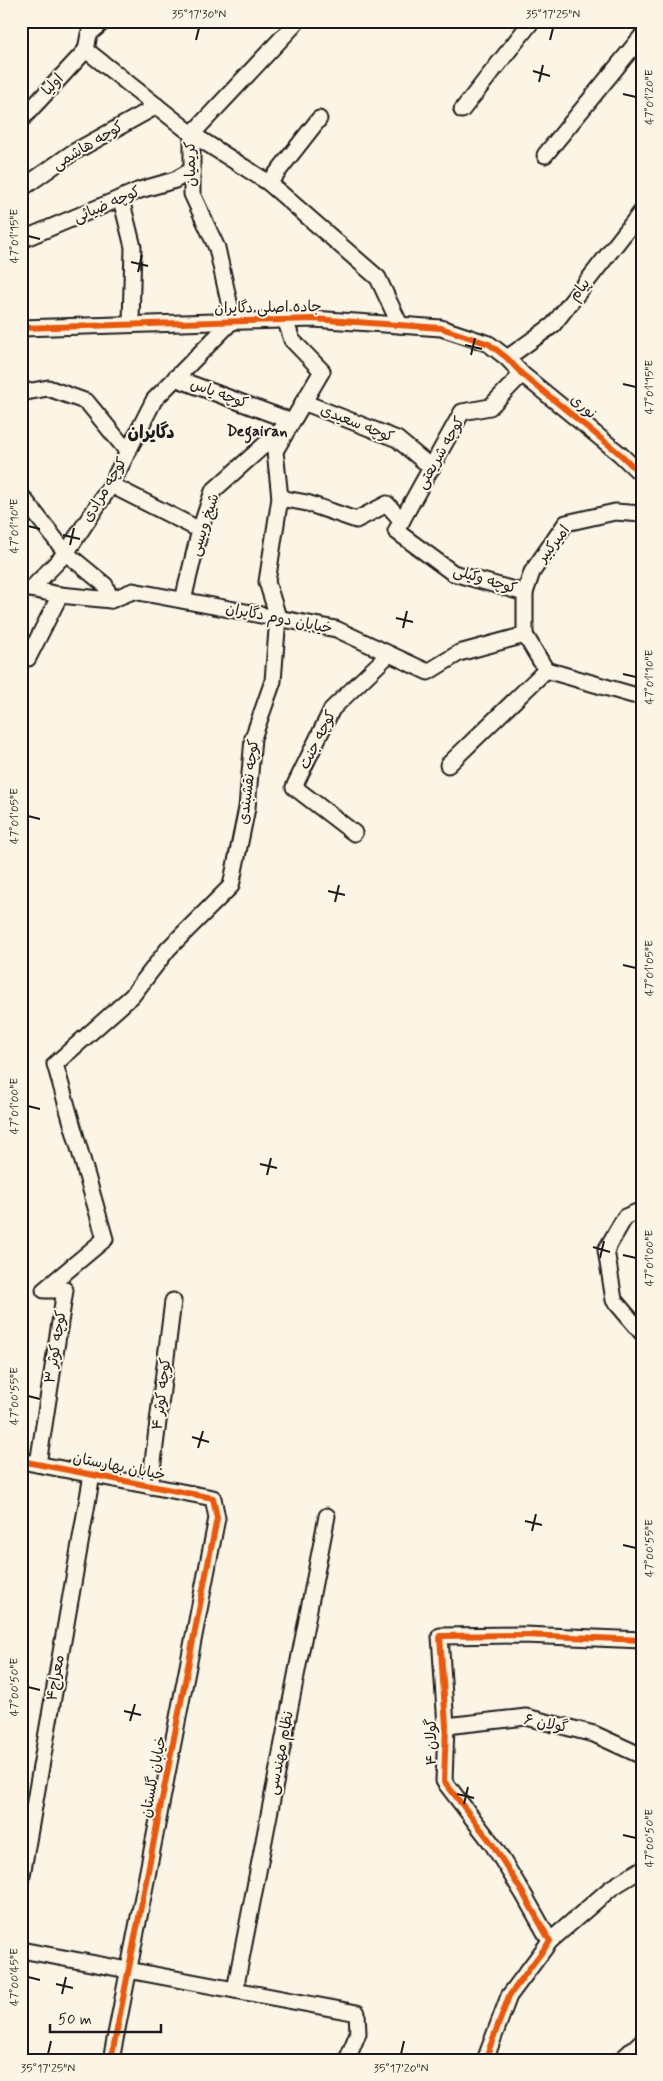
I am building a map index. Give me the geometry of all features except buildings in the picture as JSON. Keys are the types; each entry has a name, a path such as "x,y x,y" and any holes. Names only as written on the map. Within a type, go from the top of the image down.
{"street":[{"path":"86,50 88,34 104,21"},
{"path":"462,110 532,21"},
{"path":"638,21 642,24"},
{"path":"295,24 192,134 269,183 378,278 400,325"},
{"path":"545,155 642,36"},
{"name":"کریمیان","path":"86,50 192,134 192,194 217,248 233,320"},
{"name":"اولیا","path":"21,120 86,50"},
{"name":"کوچه هاشمی","path":"21,189 72,153 157,106"},
{"path":"269,183 319,119"},
{"name":"کوچه ضیائی","path":"21,240 140,190 175,180 192,170"},
{"path":"121,199 133,247 131,323"},
{"name":"پیام","path":"507,358 553,325 642,211"},
{"name":"جاده اصلی دگایران","path":"21,328 313,318 440,328 489,344 507,358"},
{"name":"کوچه نقشبندی","path":"65,1290 44,1290 105,1239 55,1064 132,996 168,949 231,886 247,808 253,738 273,682 278,618 267,582 280,498 275,451 322,371 292,340 285,319"},
{"name":"کوچه مرادی","path":"26,588 66,553 111,485 154,400 233,320"},
{"name":"نوری","path":"507,358 522,374 620,454 642,475"},
{"name":"کوچه شریعتی","path":"399,526 462,412 490,407 522,374"},
{"name":"کوچه یاس","path":"175,378 291,421"},
{"path":"21,393 48,388 87,402 128,452"},
{"name":"کوچه سعیدی","path":"303,402 396,439 432,468"},
{"name":"شیخ ویسی","path":"183,600 200,530 213,491 291,421"},
{"path":"111,485 200,530"},
{"path":"21,495 66,553 105,585 111,600"},
{"name":"کوچه وکیلی","path":"280,498 307,503 356,520 387,504 399,526 453,573 525,593"},
{"name":"امیرکبیر","path":"525,636 525,593 532,572 566,523 615,512 642,514"},
{"name":"خیابان دوم دگایران","path":"26,588 60,595 111,600 133,591 336,629 428,672 458,653 525,636"},
{"path":"21,657 28,658 60,595"},
{"path":"525,636 546,670 633,696"},
{"name":"کوچه جنت","path":"354,833 294,787 332,709 389,654"},
{"path":"448,765 546,670"},
{"path":"642,1210 625,1217 606,1250 614,1300 642,1334"},
{"name":"کوچه کوثر ۳","path":"38,1464 65,1290"},
{"name":"کوچه کوثر ۴","path":"150,1486 173,1301"},
{"name":"خیابان بهارستان","path":"21,1461 213,1498"},
{"name":"معراج۴","path":"21,1881 92,1475"},
{"name":"خیابان گلستان","path":"111,2060 217,1518 213,1498"},
{"name":"نظام مهندسی","path":"235,1990 327,1516"},
{"name":"گولان ۴","path":"550,1942 493,1845 444,1781 446,1726 440,1636 524,1635 642,1640"},
{"name":"گولان ۶","path":"446,1726 526,1718 594,1734 642,1756"},
{"path":"485,2060 509,1996 550,1942 612,1888 642,1869"},
{"path":"21,1950 357,2013 358,2033 347,2060"},
{"path":"621,2060 642,2041"}],"cycle path":[{"path":"21,328 313,319 441,328 489,344 507,358 522,374 620,454 642,475"},
{"path":"21,1461 213,1498 217,1518 111,2060"},
{"path":"485,2060 509,1996 550,1941 493,1845 444,1781 446,1726 440,1636 524,1635 642,1640"}],"district":[{"name":"Degairan","path":"257,431"},
{"name":"دگایران","path":"151,433"}]}
